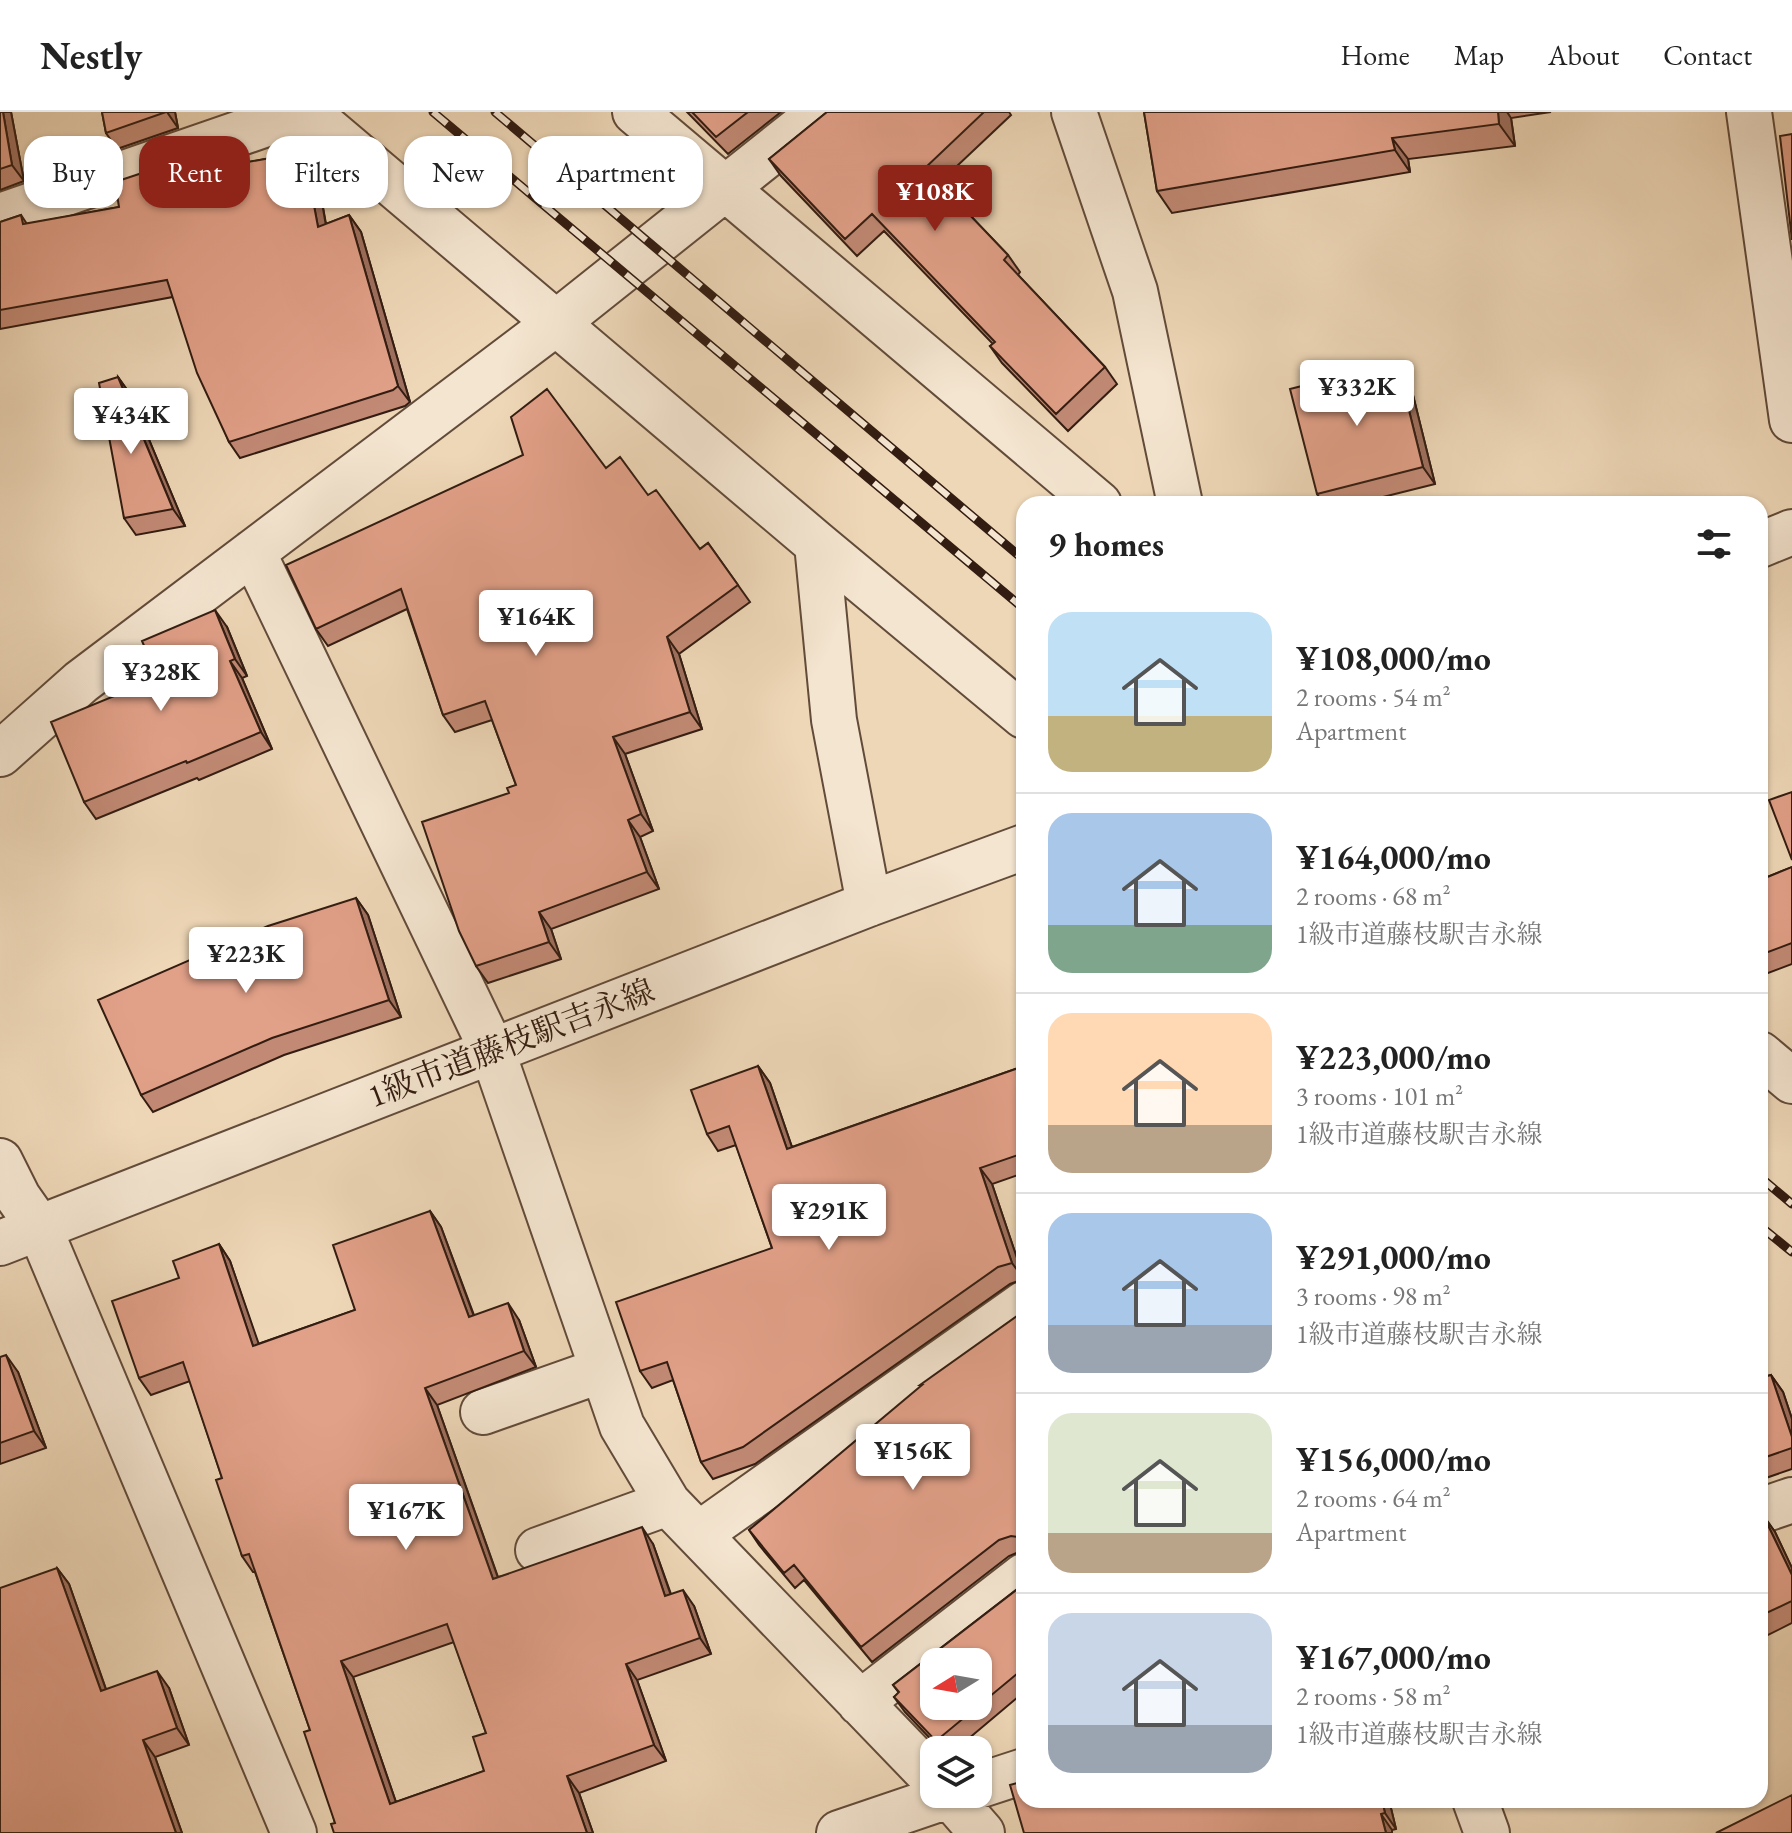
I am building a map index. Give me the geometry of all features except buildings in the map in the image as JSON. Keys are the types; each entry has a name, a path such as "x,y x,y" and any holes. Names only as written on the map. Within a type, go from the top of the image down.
{"street":[{"path":"0,216 301,112"},
{"path":"307,112 1016,709"},
{"path":"635,112 1090,496"},
{"path":"0,754 81,682 556,323 821,112"},
{"path":"1074,112 1135,291 1178,496"},
{"path":"1749,112 1792,420"},
{"path":"1768,542 1792,532"},
{"path":"817,544 834,720 869,904"},
{"path":"253,552 492,1050 622,1426 668,1503 860,1703 920,1759"},
{"name":"1級市道藤枝駅吉永線","path":"20,1235 869,904 1016,850"},
{"path":"1768,1061 1792,1081"},
{"path":"0,1161 18,1197 20,1235 294,1833"},
{"path":"699,1534 1016,1310"},
{"path":"483,1412 602,1370"},
{"path":"1768,1508 1792,1500"},
{"path":"538,1550 668,1503"},
{"path":"860,1703 1016,1582"},
{"path":"992,1780 1016,1773"},
{"path":"839,1833 920,1802"},
{"path":"965,1808 982,1833"},
{"path":"1478,1808 1487,1833"}],"railway":[{"path":"433,112 1016,602"},
{"path":"495,112 1016,553"},
{"path":"1768,1184 1792,1204"},
{"path":"1768,1232 1792,1252"}]}
